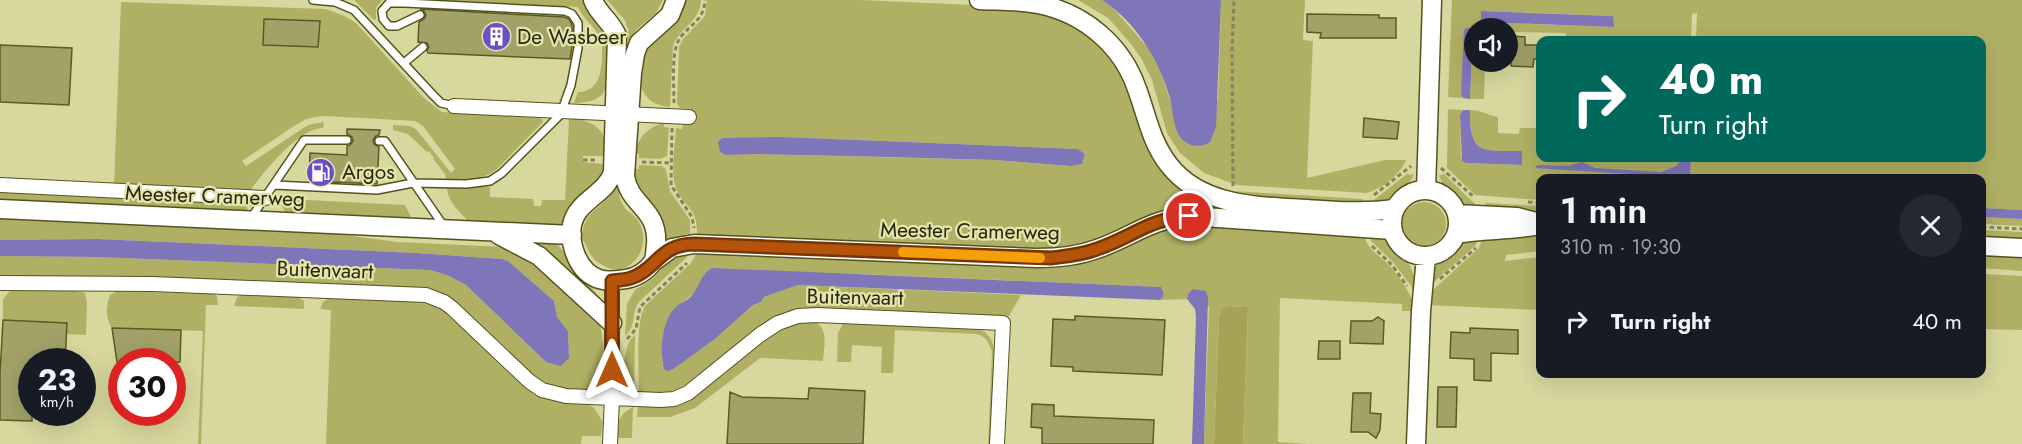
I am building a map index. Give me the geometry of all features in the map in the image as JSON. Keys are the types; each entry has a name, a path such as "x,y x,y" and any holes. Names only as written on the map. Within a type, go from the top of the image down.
{"main road":[{"path":"593,0 617,36 627,185 654,222 656,237 653,262"},
{"path":"612,281 597,278 584,268 576,257 572,235 576,214 587,200 611,179 622,114 639,43 670,15 676,0"},
{"path":"979,0 1052,7 1078,19 1102,35 1129,69 1154,143 1175,172 1200,191 1227,201 1251,206 1369,213 1394,209"},
{"path":"1426,190 1432,0"},
{"path":"1426,190 1439,193 1452,204 1456,214 1456,234 1450,245 1443,251 1426,256 1408,252 1400,246 1392,230 1391,221 1394,209 1401,199 1415,191 1426,190"},
{"name":"Meester Cramerweg","path":"0,209 572,235"},
{"path":"1456,214 1517,217 1536,223"},
{"name":"Meester Cramerweg","path":"612,281 631,279 645,271 672,248 694,244 1037,258 1065,257 1090,252 1114,243 1151,224 1181,217 1392,230"},
{"path":"1456,234 1517,230 1536,225"},
{"path":"489,231 539,256 612,323"},
{"path":"1986,246 2022,248"},
{"path":"1416,444 1421,311 1426,256"}],"street":[{"path":"454,106 689,117"},
{"name":"Meester Cramerweg","path":"0,185 266,198"},
{"path":"610,444 612,281"},
{"name":"Buitenvaart","path":"0,283 153,284 426,295 452,308 529,381 543,390 566,396 660,400 674,399 688,393 761,334 787,319 798,316 1003,323 998,444"}],"lane":[{"path":"313,0 335,2 354,10 441,103 454,106"},
{"path":"275,185 377,190 414,183 466,184 490,181 502,173 559,116 571,85 578,48 578,22 572,14 566,11 405,3 389,3 382,11 383,19 389,26 397,26 420,15"},
{"path":"404,63 423,47"},
{"path":"250,220 304,140 347,140"},
{"path":"379,141 386,141 445,228"}],"path":[{"path":"626,341 636,328 640,307 692,257 693,219 671,185 676,46 702,14 705,0"},
{"path":"1233,188 1234,0"},
{"path":"1986,227 2022,229"},
{"path":"1369,228 1369,242 1392,265 1421,311"},
{"path":"1434,285 1477,247 1480,231"}],"shaded area":[{"path":"354,0 382,0 376,8 376,19 374,20"},
{"path":"438,0 587,0 608,31 607,79 604,92 594,100 574,103 578,92 595,85 601,70 602,57 600,38 578,7"},
{"path":"607,0 663,0 656,13 636,30 629,44 627,32 629,31 624,19"},
{"path":"682,0 701,0 700,8 673,46 670,107 661,106 649,99 642,89 639,58 650,40"},
{"path":"707,0 861,0 1036,9 1084,28 1124,72 1144,131 1225,207 1224,213 1051,253 701,239 701,235 697,234 695,217 681,198 675,185 673,165 676,128 682,129 683,124 690,124 691,109 680,108 677,104 679,47 683,39 705,16","holes":["783,137 1078,149 1085,154 1082,164 1071,166 994,160 753,154"]},
{"path":"1043,0 1078,7 1107,26 1119,39 1139,69 1161,134 1169,150 1189,171 1214,185 1233,191 1363,199 1362,205 1253,200 1211,190 1171,160 1130,61"},
{"path":"1078,0 1102,0 1112,7 1149,49 1161,73 1184,141 1198,147 1218,99 1221,0 1305,0 1303,40 1313,41 1307,178 1385,160 1406,160 1395,176 1384,185 1366,193 1237,185 1204,173 1180,153 1167,133 1152,80 1131,44 1108,18"},
{"path":"1102,0 1221,0 1216,127 1210,142 1194,146 1180,137 1170,98 1153,56 1136,31"},
{"path":"1452,0 2022,0 2022,210 1986,208 1986,174 1690,174 1691,162 1986,162 1986,36 1696,36 1697,13 1692,14 1691,36 1566,36 1566,33 1518,32 1518,23 1613,27 1613,16 1482,11 1481,18 1464,18 1465,72 1461,94 1463,98 1448,97"},
{"path":"121,2 325,9 357,24 424,98 442,112 538,118 543,122 497,169 485,176 473,179 446,179 429,151 427,152 408,134 393,130 393,125 410,126 416,129 451,173 455,169 423,126 415,121 325,116 306,119 242,161 246,166 308,125 324,122 323,128 313,130 292,143 249,192 114,186"},
{"path":"1481,11 1613,16 1614,27 1518,23 1518,18 1481,18"},
{"path":"1464,31 1464,72 1471,72 1470,99 1463,98 1461,94"},
{"path":"1471,72 1485,72 1484,99 1470,99"},
{"path":"1448,109 1463,110 1460,115 1461,157 1466,163 1522,165 1522,151 1488,150 1476,143 1470,125 1470,110 1498,117 1498,133 1519,134 1520,128 1536,128 1536,162 1680,162 1663,172 1672,174 1536,174 1536,200 1475,195 1447,168"},
{"path":"1463,110 1470,110 1472,136 1481,148 1522,151 1522,165 1462,161 1460,115"},
{"path":"569,119 592,124 597,128 604,137 608,152 604,152 604,156 583,156 583,162 604,164 604,168 608,168 564,227 469,222 455,207 448,193 447,188 449,187 490,187 490,197 533,199 534,206 541,206 542,200 565,200"},
{"path":"660,124 669,128 667,156 660,159 639,158 639,154 635,154 640,139 650,129"},
{"path":"783,137 1078,149 1085,154 1082,164 1071,166 994,160 726,155 720,152 718,142 722,138"},
{"path":"1582,162 1595,168 1661,172 1676,166 1680,162 1691,162 1690,174 1628,174 1535,168 1537,165 1568,166"},
{"path":"639,165 662,166 666,169 670,191 690,220 690,234 686,234 685,238 662,248 635,186 634,169 639,169"},
{"path":"1408,173 1409,175 1414,174 1403,190 1376,206 1376,200 1374,200"},
{"path":"1443,173 1475,204 1472,205 1472,210 1461,205 1448,191 1439,175"},
{"path":"618,179 621,202 640,224 643,245 633,263 622,269 612,269 597,262 581,238 588,218 609,197"},
{"path":"0,191 246,202 248,212 0,202"},
{"path":"279,200 405,205 412,219 286,214"},
{"path":"1424,202 1439,209 1446,224 1439,239 1424,246 1409,239 1402,224 1409,209"},
{"path":"1485,203 1536,206 1536,214 1486,210"},
{"path":"1986,208 2022,210 2022,219 1986,217"},
{"path":"0,216 314,231 397,242 506,247 524,252 598,317 603,348 602,378 597,385 580,391 550,385 534,376 457,303 433,291 156,277 0,276 0,256 96,257 430,270 447,275 466,285 546,362 569,358 568,331 557,317 554,301 508,261 502,259 98,239 0,240"},
{"path":"1986,217 2022,219 2022,226 1986,224"},
{"path":"1172,224 1365,237 1372,250 1390,266 1405,286 1415,309 1410,311 1402,311 1402,304 1280,298 1278,442 1308,444 1243,444 1248,308 1230,306 1224,310 1219,319 1214,444 1204,444 1209,307 1188,294 1187,299 1160,300 1164,293 1161,287 860,274 693,294 675,308 663,333 662,364 675,368 715,339 753,305 761,302 764,297 798,285 1021,295 1009,316 814,308 793,310 763,324 680,389 663,393 639,393 638,347 643,312 646,305 690,264 697,253 1037,263"},
{"path":"1986,230 2022,232 2022,240 1986,238"},
{"path":"1536,233 1536,251 1506,255 1505,261 1536,257 1536,310 1427,305 1434,289 1479,248 1482,240"},
{"path":"1370,236 1384,238 1409,264 1415,278 1415,291 1393,262 1371,241"},
{"path":"98,239 502,259 508,261 554,301 557,317 568,331 569,358 561,366 546,362 466,285 447,275 430,270 96,257 0,256 0,240"},
{"path":"1478,240 1475,246 1427,288 1433,266 1463,241"},
{"path":"532,241 550,242 559,246 600,298 595,300 531,245"},
{"path":"689,253 639,302 633,323 625,336 627,304 635,290 654,278 671,257"},
{"path":"1986,254 2022,256 2022,271 1986,268"},
{"path":"712,268 1161,287 1164,293 1160,300 798,285 764,297 761,302 753,305 715,339 668,371 664,369 662,353 663,335 668,318 677,306 691,296 703,276"},
{"path":"1986,274 2022,276 2022,330 1986,329"},
{"path":"1193,289 1206,291 1208,297 1204,444 1192,444 1196,317 1195,309 1187,299"},
{"path":"10,291 85,293 86,335 66,334 66,323 3,320 3,299"},
{"path":"117,291 217,296 218,305 206,305 201,444 198,444 203,331 112,328 107,316 107,308 110,295"},
{"path":"242,295 298,297 304,301 304,309 234,306 237,297"},
{"path":"329,298 419,302 436,306 452,316 537,395 555,401 585,403 594,408 603,422 601,436 582,436 581,444 326,444 331,310 320,309 323,302"},
{"path":"1228,306 1248,307 1243,444 1214,444 1219,319 1222,310"},
{"path":"814,321 819,324 824,333 823,361 760,358 695,408 670,417 637,417 638,406 664,406 698,394 782,327 792,323"},
{"path":"849,322 975,328 985,332 990,337 994,348 990,444 988,444 992,352 985,338 976,334 895,330 893,373 881,373 882,347 852,345 851,362 837,362 838,333 843,324"},
{"path":"635,335 634,392 625,385 620,370 629,343"},
{"path":"633,407 632,438 619,438 617,430 620,418"}],"building":[{"name":"De Wasbeer","path":"420,9 564,17 569,19 572,25 570,59 428,53 427,43 418,42 419,22 426,15"},
{"path":"1307,14 1379,15 1379,18 1396,18 1396,38 1320,38 1321,33 1307,32"},
{"path":"264,19 320,21 318,47 263,45"},
{"path":"1518,36 1525,37 1525,45 1536,45 1536,59 1534,59 1533,67 1518,66"},
{"path":"0,45 72,48 69,105 0,102"},
{"path":"1364,118 1399,122 1397,139 1363,137"},
{"path":"347,129 380,130 379,135 373,140 374,144 379,147 377,184 309,181 310,153 347,155 347,146 353,141 352,137 347,134"},
{"path":"1075,316 1165,320 1162,375 1073,371 1073,367 1051,366 1053,319 1075,320"},
{"path":"1378,317 1384,321 1383,344 1350,343 1351,321 1372,321"},
{"path":"3,320 67,323 66,348 18,348 18,421 0,420"},
{"path":"112,328 181,330 180,348 115,348"},
{"path":"1470,328 1518,330 1518,354 1491,353 1491,381 1474,380 1474,359 1450,358 1451,332 1470,333"},
{"path":"1319,341 1340,341 1340,359 1318,359"},
{"path":"1438,387 1457,387 1456,427 1437,427"},
{"path":"809,388 865,391 863,444 727,444 730,392 742,397 808,399"},
{"path":"1353,393 1371,393 1370,413 1381,414 1380,430 1376,438 1368,432 1351,432"},
{"path":"1032,404 1054,405 1054,416 1154,420 1153,444 1042,444 1042,428 1031,427"}],"slow traffic":[{"path":"903,252 1040,258"}],"place":[{"name":"De Wasbeer","path":"496,37"},
{"name":"Argos","path":"321,172"}],"route":[{"path":"612,370 612,281 631,279 645,271 663,254 679,245 1051,258 1083,254 1114,243 1161,220 1189,216"}]}
